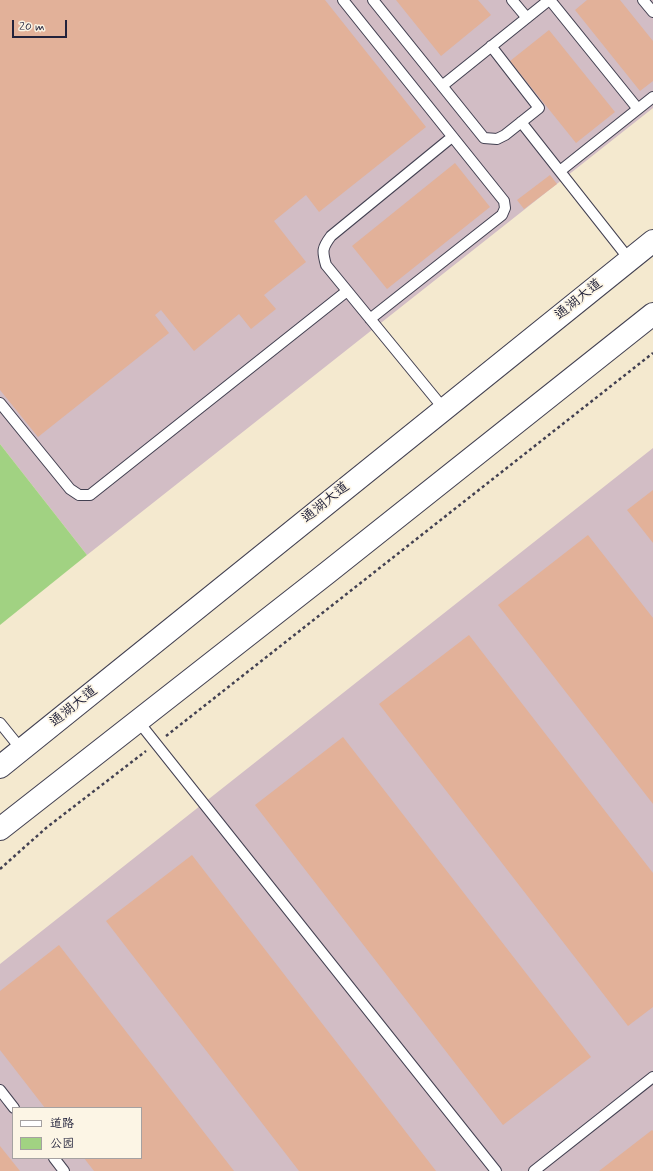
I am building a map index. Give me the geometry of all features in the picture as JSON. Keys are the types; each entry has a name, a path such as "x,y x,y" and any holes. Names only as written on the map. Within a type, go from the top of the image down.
{"main road":[{"name":"通湖大道","path":"0,767 653,241"},
{"path":"0,828 320,578 653,314"}],"lane":[{"path":"343,0 504,201 505,208 502,215 370,319"},
{"path":"373,0 484,138 497,139 505,135 539,108 491,46"},
{"path":"512,0 527,18"},
{"path":"442,86 550,0 638,109"},
{"path":"643,0 653,12"},
{"path":"560,171 653,97"},
{"path":"521,122 629,259"},
{"path":"444,409 347,291 326,264 322,253 324,245 331,236 452,137"},
{"path":"0,403 70,489 79,495 90,495 347,291"},
{"path":"138,721 496,1171"},
{"path":"0,723 22,749"},
{"path":"534,1171 653,1077"},
{"path":"0,1090 13,1107"},
{"path":"55,1159 64,1171"}],"path":[{"path":"0,869 46,828 156,744 653,353"}],"shaded area":[{"path":"0,0 653,0 653,108 87,555 0,444"},
{"path":"653,448 653,1171 0,1171 0,964"}],"green space":[{"path":"0,444 87,555 0,625"}],"building":[{"path":"0,0 325,0 426,127 319,212 306,195 274,221 306,262 264,295 276,309 251,329 239,314 194,351 161,310 155,315 169,333 38,437 0,390"},
{"path":"396,0 478,0 491,15 441,56"},
{"path":"587,0 620,0 653,41 653,81 640,91 575,10"},
{"path":"549,30 615,112 576,143 510,61"},
{"path":"455,163 490,207 387,289 352,246"},
{"path":"550,175 557,184 524,209 517,200"},
{"path":"653,490 653,543 627,510"},
{"path":"588,535 653,618 653,804 498,605"},
{"path":"469,635 653,873 653,1007 628,1026 379,704"},
{"path":"343,737 591,1057 503,1125 255,805"},
{"path":"192,855 436,1171 299,1171 106,921"},
{"path":"59,945 234,1171 94,1171 85,1159 142,1159 142,1107 44,1107 0,1050 0,991"},
{"path":"652,1130 653,1171 599,1171"},
{"path":"0,1146 20,1171 0,1171"}]}
